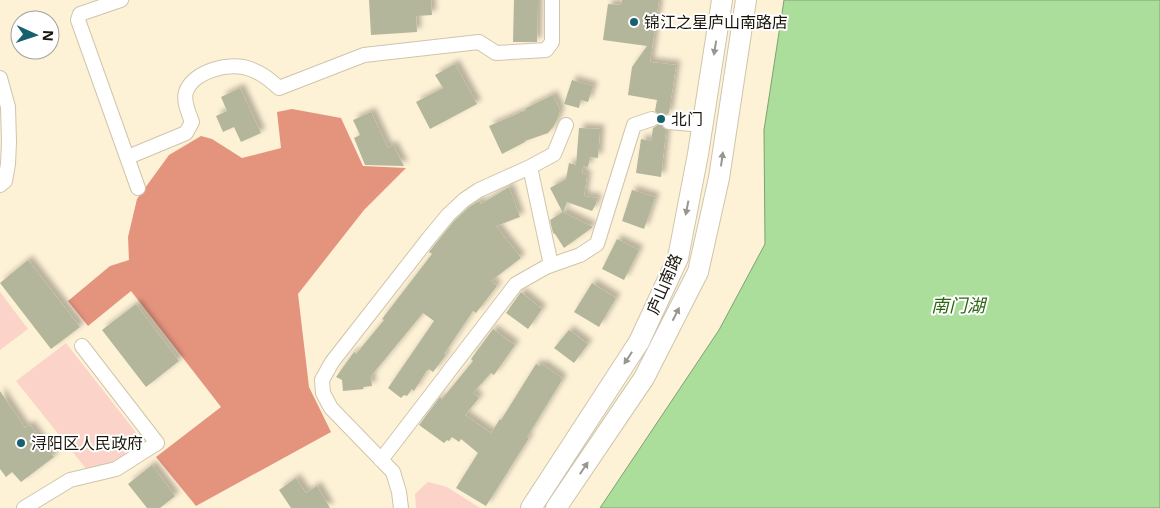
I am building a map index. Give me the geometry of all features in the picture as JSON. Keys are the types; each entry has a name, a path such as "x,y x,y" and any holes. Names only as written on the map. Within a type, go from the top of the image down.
{"main road":[{"name":"庐山南路","path":"531,508 639,342 678,258 703,125 722,0"},
{"name":"庐山南路","path":"556,508 644,378 698,272 719,178 746,0"}],"street":[{"path":"121,0 80,14 78,20 138,188"},
{"path":"128,158 186,133 192,122 185,99 186,92 191,84 204,73 218,68 233,66 249,68 266,76 279,88 364,55 479,42 496,52 546,50 552,42 552,0"},
{"path":"0,78 8,107 9,142 5,180 0,185"},
{"path":"381,460 516,284 551,265 580,255 597,244 634,125 652,119"},
{"path":"669,122 703,125"},
{"path":"401,508 399,492 393,472 331,408 323,393 322,380 332,362 422,245 448,215 464,200 479,190 530,168 554,154 566,126"},
{"path":"530,168 551,265"},
{"path":"24,508 70,480 116,469 157,443 82,346"}],"shaded area":[{"path":"292,109 341,118 363,166 406,168 364,210 298,294 309,387 331,432 196,506 156,457 221,407 131,291 88,326 68,301 110,266 129,260 128,237 137,199 169,155 201,136 212,139 242,158 281,148 277,112"},
{"path":"0,292 28,329 0,350"},
{"path":"66,343 145,444 110,464 87,470 16,381"},
{"path":"428,482 447,487 480,508 416,508 415,494"}],"water":[{"name":"南门湖","path":"784,0 1160,0 1160,508 600,508 719,330 765,244 764,130"}],"building":[{"path":"369,0 431,0 432,15 416,16 417,32 371,35"},
{"path":"514,0 538,0 537,42 513,42"},
{"path":"622,0 659,0 650,62 676,65 669,113 662,117 661,120 655,111 657,100 628,95 632,67 647,46 603,40 608,4 621,5"},
{"path":"455,64 477,104 430,129 416,102 443,88 435,75"},
{"path":"572,80 593,86 588,102 581,100 579,108 564,104"},
{"path":"240,88 261,133 241,142 234,127 223,132 216,116 227,111 221,97"},
{"path":"553,95 560,110 558,118 548,133 525,141 502,154 489,126 526,110 526,108"},
{"path":"371,112 388,148 393,145 404,166 365,165 354,138 360,135 353,120"},
{"path":"660,121 661,126 666,130 661,177 636,173 641,139 651,141 653,128"},
{"path":"579,128 600,129 598,158 590,157 588,167 583,166 582,173 587,175 584,196 597,198 596,204 592,211 567,202 563,213 550,188 566,179 569,163 576,165"},
{"path":"509,187 520,217 496,226 521,258 491,281 497,286 476,313 473,311 444,354 446,355 433,372 429,369 427,370 414,391 412,389 407,396 404,395 401,398 388,388 434,321 423,313 371,376 372,386 363,387 364,389 343,391 342,380 336,377 354,352 356,354 384,320 382,319 432,254 429,252 436,243 454,221 469,207 479,201 481,204"},
{"path":"632,190 655,197 644,229 622,221"},
{"path":"563,212 593,227 564,248 553,233 550,220"},
{"path":"617,239 639,250 624,280 602,269"},
{"path":"28,260 80,327 51,349 0,283"},
{"path":"592,283 616,298 599,327 574,312"},
{"path":"521,292 542,309 528,329 506,313"},
{"path":"136,304 179,361 146,387 102,330"},
{"path":"493,329 515,345 494,375 491,373 473,393 479,398 465,415 491,433 536,364 540,366 542,364 562,378 562,380 527,437 529,438 486,506 456,488 478,453 461,439 459,442 452,437 444,443 419,425 440,397 442,399 473,361 471,359"},
{"path":"569,330 588,344 574,363 554,348"},
{"name":"浔阳区人民政府","path":"0,391 25,428 30,425 54,457 21,482 12,472 6,477 0,469"},
{"path":"152,465 175,496 160,508 147,508 128,484"},
{"path":"296,478 306,493 317,486 330,508 291,508 279,490"}],"place":[{"name":"锦江之星庐山南路店","path":"634,22"},
{"name":"北门","path":"661,119"},
{"name":"浔阳区人民政府","path":"21,443"}]}
